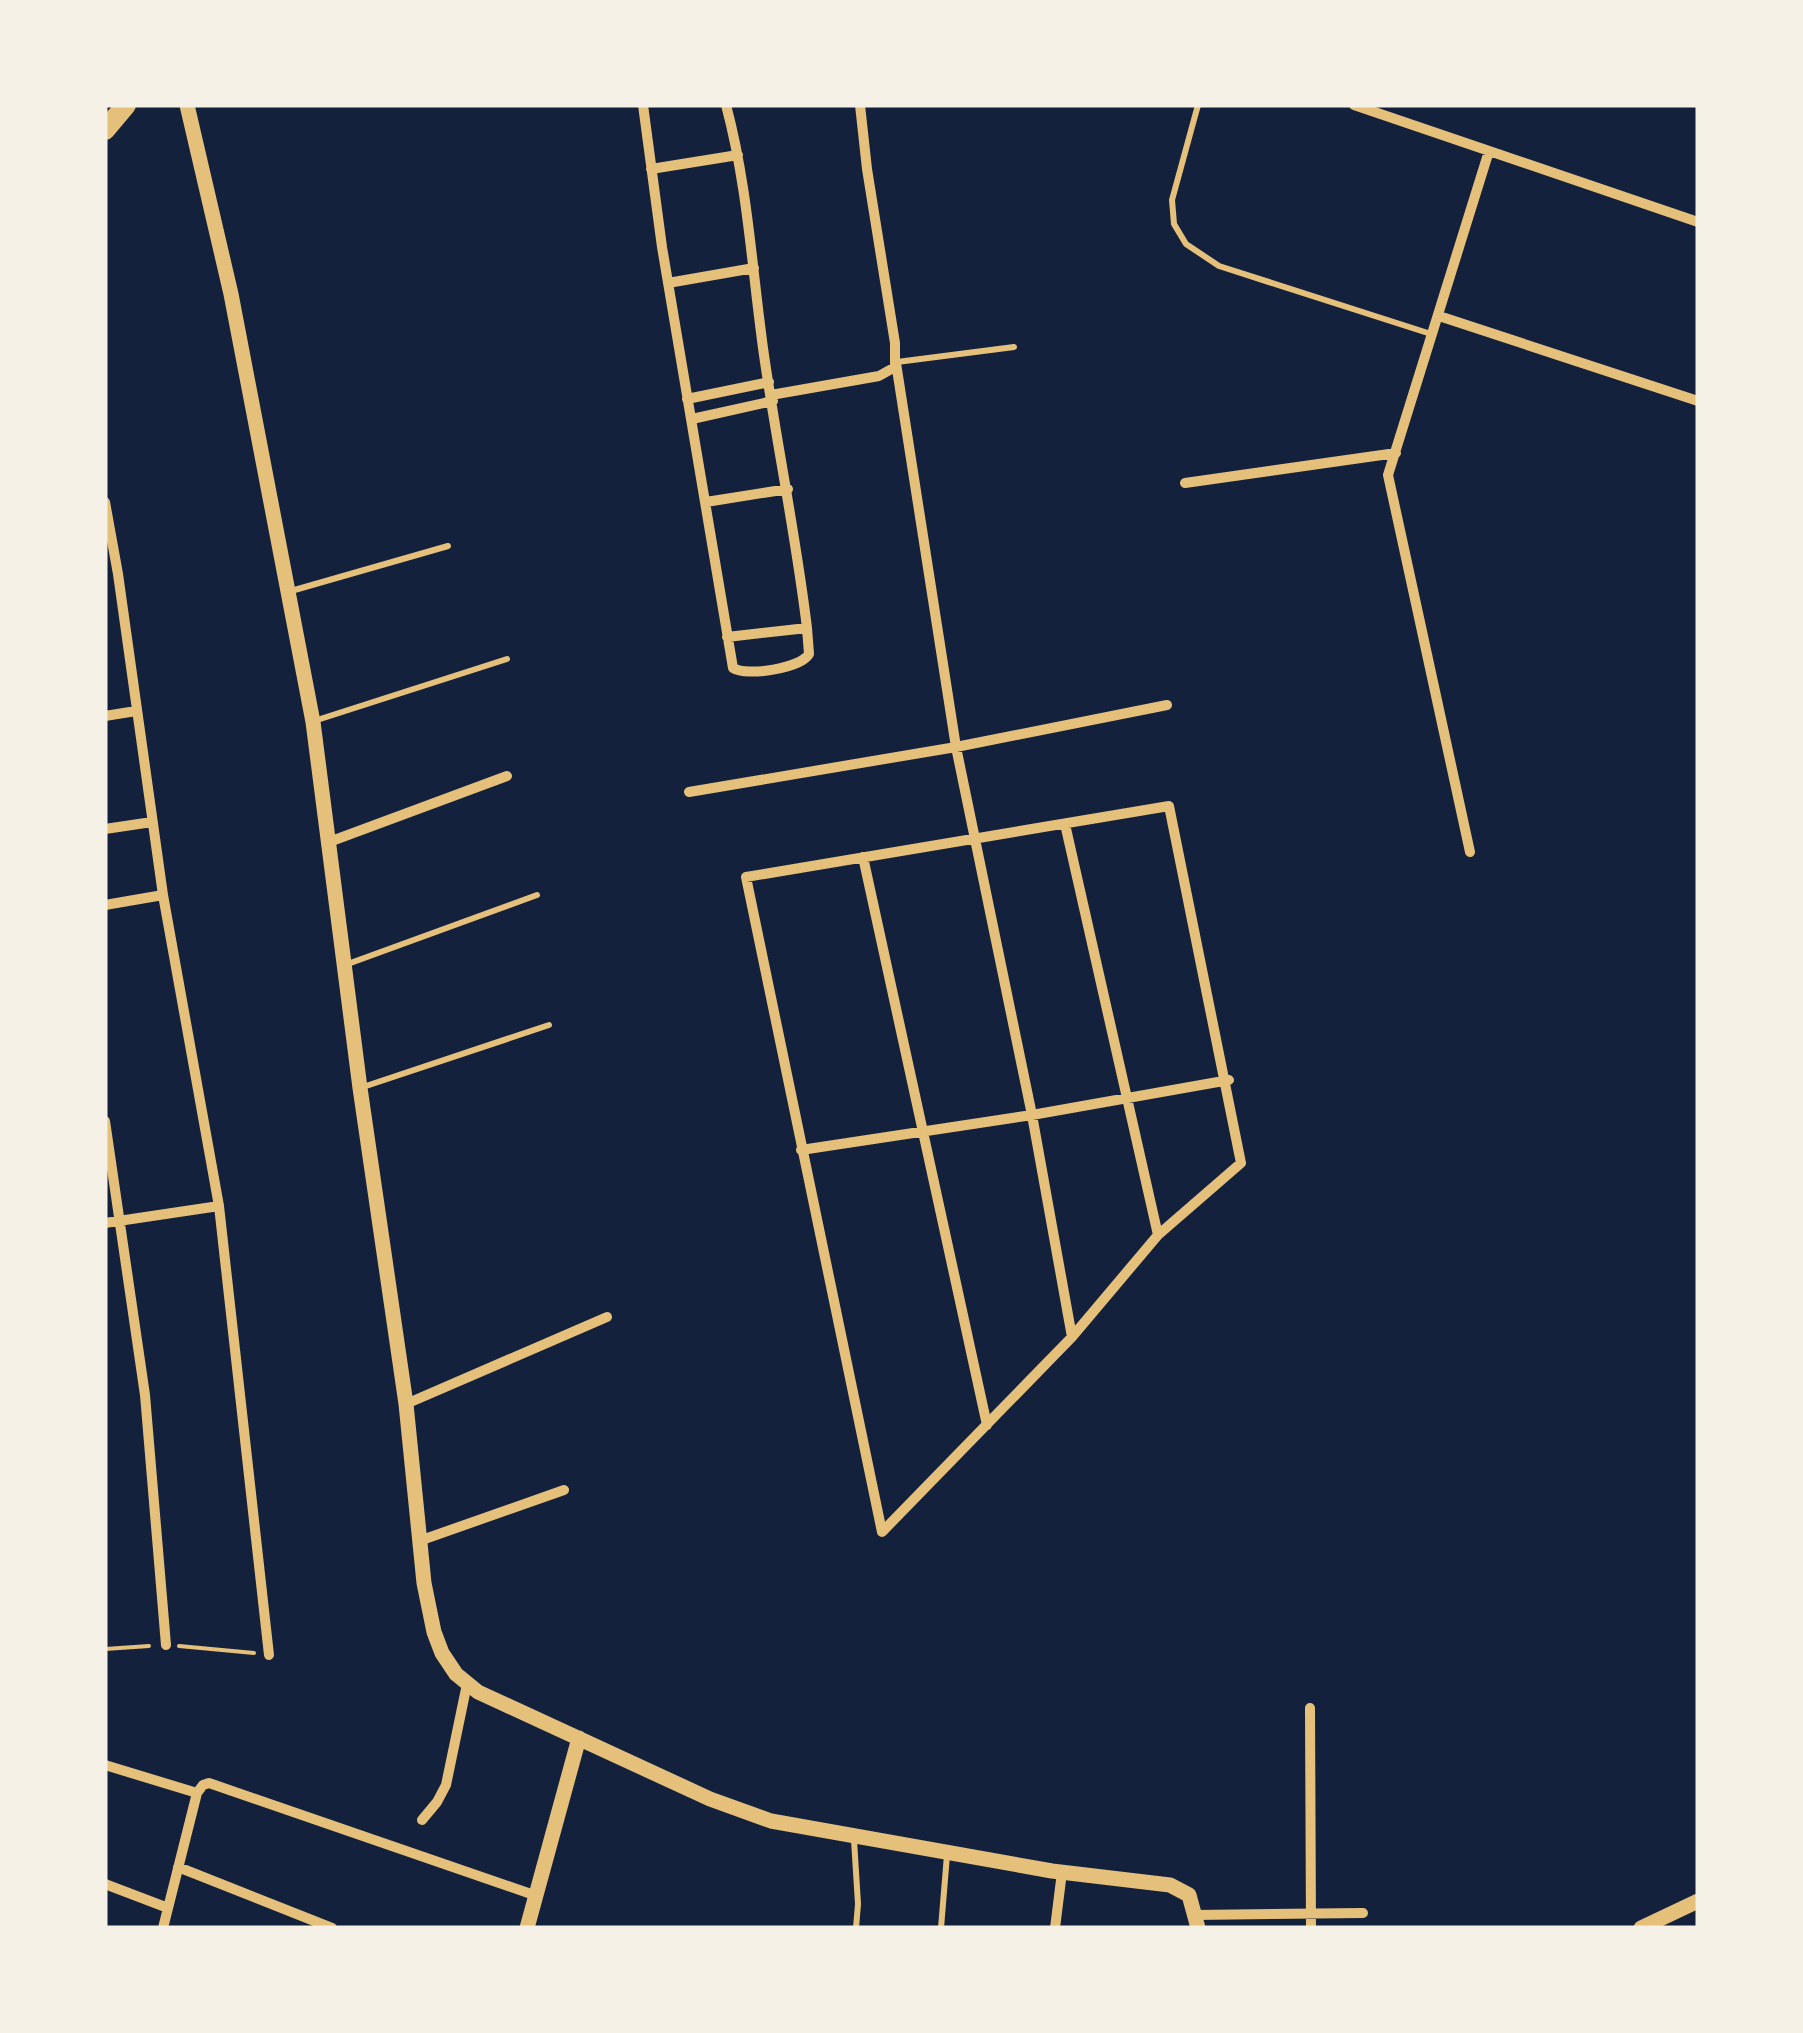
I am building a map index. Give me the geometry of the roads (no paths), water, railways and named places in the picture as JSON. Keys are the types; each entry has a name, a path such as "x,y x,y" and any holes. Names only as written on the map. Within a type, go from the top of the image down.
{"main road":[{"path":"105,130 126,105"}],"street":[{"path":"187,105 232,294 313,722 406,1404 419,1540 434,1632 448,1664 478,1692 735,1809 771,1820 1062,1872 1183,1889 1193,1902 1196,1922 1311,1913 1363,1914"},
{"path":"644,105 668,284 727,636 734,668 744,673 789,666 806,660 809,654 738,155 726,105"},
{"path":"860,105 956,748 1032,1116 1072,1337"},
{"path":"1354,105 1698,222"},
{"path":"1470,852 1388,476 1489,151"},
{"path":"651,169 738,155"},
{"path":"668,284 754,268"},
{"path":"1439,316 1698,401"},
{"path":"692,419 887,374 896,362"},
{"path":"688,399 769,382"},
{"path":"1184,484 1396,453"},
{"path":"706,502 788,489"},
{"path":"105,504 162,894 219,1206 269,1655"},
{"path":"727,636 807,628"},
{"path":"688,792 956,748 1167,704"},
{"path":"105,716 136,712"},
{"path":"329,842 507,776"},
{"path":"1170,806 1242,1164 1158,1235 1072,1337 882,1532 746,877 975,838 1170,806"},
{"path":"105,828 152,822"},
{"path":"1065,824 1158,1235"},
{"path":"863,857 986,1424"},
{"path":"105,905 162,894"},
{"path":"801,1150 1032,1116 1228,1081"},
{"path":"105,1121 145,1395 166,1645"},
{"path":"105,1223 219,1206"},
{"path":"406,1404 608,1317"},
{"path":"419,1540 564,1490"},
{"path":"422,1820 438,1802 446,1785 467,1684"},
{"path":"1310,1708 1311,1928"},
{"path":"528,1928 580,1738"},
{"path":"105,1765 196,1793"},
{"path":"163,1928 196,1793 203,1784 216,1784 247,1798 537,1896"},
{"path":"178,1867 332,1928"},
{"path":"1055,1928 1062,1872"},
{"path":"105,1884 168,1908"},
{"path":"1641,1928 1698,1901"}],"lane":[{"path":"1198,105 1172,200 1174,224 1186,244 1219,266 1433,335"},
{"path":"896,362 1014,347"},
{"path":"290,591 448,546"},
{"path":"313,722 507,659"},
{"path":"346,965 537,895"},
{"path":"360,1088 549,1025"},
{"path":"853,1836 856,1928"},
{"path":"941,1928 947,1852"}]}
